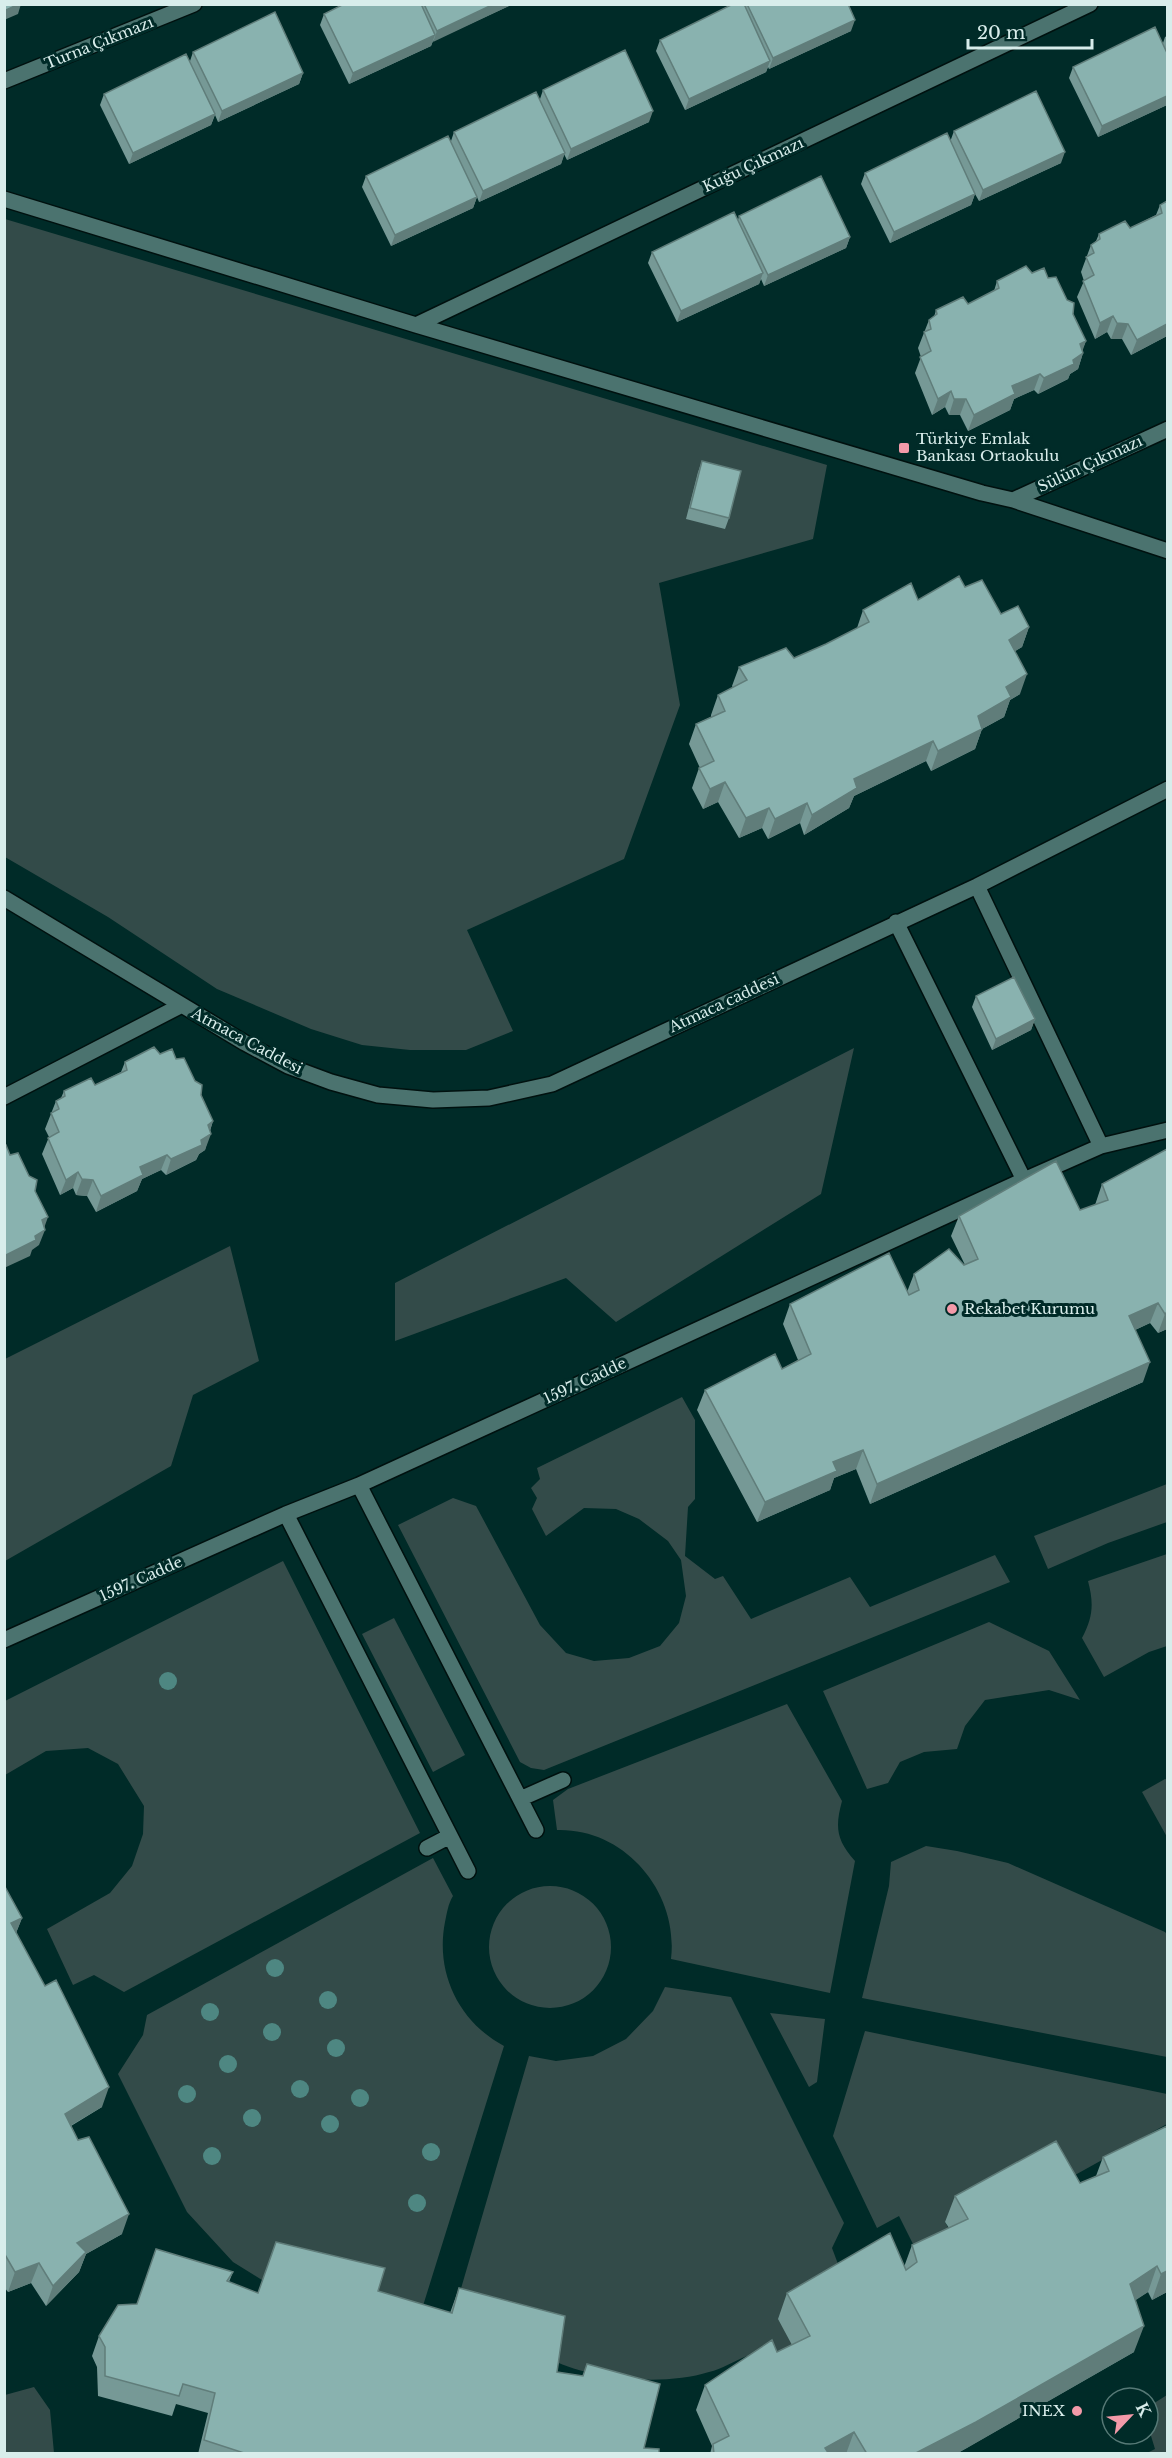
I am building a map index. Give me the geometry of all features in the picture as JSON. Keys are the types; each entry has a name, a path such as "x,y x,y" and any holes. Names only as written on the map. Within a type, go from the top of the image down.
{"street":[{"name":"Turna Çıkmazı","path":"4,81 194,4"},
{"name":"Kuğu Çıkmazı","path":"416,325 1090,4"},
{"path":"4,199 416,325 982,493 1013,500 1167,551"},
{"name":"Sülün Çıkmazı","path":"1013,500 1167,429"},
{"name":"Atmaca caddesi","path":"552,1084 976,886 1167,789"},
{"path":"976,886 1101,1146"},
{"name":"Atmaca Caddesi","path":"4,898 180,1006 288,1066 331,1082 378,1095 433,1100 489,1098 552,1084"},
{"path":"896,922 1024,1180"},
{"path":"4,1097 180,1006"},
{"name":"1597. Cadde","path":"4,1640 286,1514 358,1485 1101,1146 1167,1130"},
{"path":"358,1485 536,1830"},
{"path":"286,1514 468,1871"},
{"path":"520,1799 563,1780"},
{"path":"427,1848 450,1836"}],"shaded area":[{"path":"5,219 827,465 813,539 659,583 680,705 624,859 467,930 513,1031 466,1050 410,1050 362,1045 311,1029 217,989 108,917 5,857"},
{"path":"854,1048 821,1194 616,1322 566,1278 395,1341 395,1283"},
{"path":"230,1246 259,1361 193,1395 171,1466 5,1561 5,1359"},
{"path":"682,1397 695,1420 695,1499 688,1507 685,1556 715,1579 723,1576 751,1619 850,1577 870,1607 995,1555 1010,1582 544,1770 531,1768 520,1762 398,1525 453,1498 476,1506 540,1625 566,1653 594,1661 629,1658 660,1646 679,1623 686,1596 681,1560 668,1541 639,1519 616,1509 584,1508 546,1536 532,1509 537,1498 531,1488 540,1479 537,1468"},
{"path":"1167,1484 1167,1522 1108,1543 1048,1569 1034,1536"},
{"path":"1167,1554 1167,1646 1149,1652 1104,1677 1082,1638 1091,1610 1088,1581"},
{"path":"283,1561 420,1833 124,1992 94,1975 73,1985 47,1929 110,1893 132,1866 143,1834 144,1806 118,1764 88,1748 46,1751 5,1775 5,1701"},
{"path":"394,1618 465,1755 433,1772 362,1634"},
{"path":"989,1622 1049,1651 1080,1700 1049,1690 985,1700 965,1726 957,1749 924,1752 900,1762 888,1783 867,1789 823,1691"},
{"path":"787,1704 842,1801 838,1818 839,1833 844,1846 855,1861 830,1993 671,1959 671,1934 666,1910 656,1888 642,1869 625,1852 605,1840 582,1832 557,1830 553,1800 568,1789"},
{"path":"1165,1779 1168,1780 1167,1837 1142,1792"},
{"path":"926,1846 1008,1863 1165,1932 1168,1936 1167,2057 862,1998 889,1886 891,1862"},
{"path":"433,1858 453,1896 447,1912 443,1941 447,1977 463,2010 474,2024 504,2046 417,2325 262,2280 233,2262 187,2212 118,2074 143,2035 147,2015"},
{"path":"550,1886 573,1890 593,1904 607,1924 611,1947 607,1970 593,1990 573,2004 550,2008 527,2004 507,1990 493,1970 489,1947 493,1924 507,1904 527,1890"},
{"path":"665,1987 731,1997 844,2223 832,2248 844,2280 801,2362 755,2371 747,2356 719,2369 671,2379 629,2379 608,2376 569,2367 552,2360 455,2309 529,2056 556,2061 593,2056 626,2039 653,2011"},
{"path":"770,2013 825,2019 817,2082 809,2087"},
{"path":"865,2031 1167,2094 1167,2124 1057,2185 945,2222 958,2245 922,2262 899,2216 877,2228 833,2136"},
{"path":"34,2387 50,2410 54,2453 5,2453 5,2395"},
{"path":"1167,2395 1167,2453 1147,2453 1155,2449 1154,2446 1160,2446 1160,2399"}],"building":[{"path":"4,4 19,4 4,11"},
{"path":"344,4 421,4 435,35 353,73 324,14"},
{"path":"424,4 494,4 437,31"},
{"path":"733,4 744,4 770,61 689,99 660,40"},
{"path":"747,4 848,4 855,20 773,58"},
{"path":"275,12 303,73 222,111 193,52"},
{"path":"1155,27 1167,53 1167,96 1102,126 1073,67"},
{"path":"625,50 653,111 571,149 543,90"},
{"path":"186,54 215,114 133,153 104,94"},
{"path":"1036,91 1065,152 983,190 954,131"},
{"path":"536,92 565,153 483,191 454,132"},
{"path":"947,133 975,194 894,232 865,173"},
{"path":"448,136 477,197 395,235 366,176"},
{"path":"821,176 850,237 768,275 739,216"},
{"path":"1167,201 1167,324 1137,340 1128,324 1117,323 1113,316 1100,323 1083,281 1094,275 1086,257 1094,253 1091,245 1100,239 1099,234 1125,221 1130,228 1162,213 1160,205"},
{"path":"734,212 763,273 681,311 652,252"},
{"path":"1026,266 1032,273 1044,268 1048,278 1056,277 1067,300 1074,303 1073,314 1086,341 1080,344 1083,353 1073,360 1074,364 1044,378 1040,374 1012,386 1015,394 974,415 966,399 954,399 951,391 938,399 920,357 931,351 924,332 931,329 929,320 937,314 936,310 963,297 968,304 999,288 997,281"},
{"path":"702,461 741,471 729,518 690,508"},
{"path":"959,576 965,587 982,580 1001,614 1018,606 1029,627 1009,640 1027,674 1006,687 1011,697 978,716 982,729 938,751 933,741 854,779 857,788 812,815 807,803 775,819 769,808 746,818 725,782 710,789 699,768 714,761 696,724 725,711 718,695 747,680 739,667 786,648 794,658 869,622 863,610 911,583 918,600"},
{"path":"1014,977 1035,1019 996,1039 976,996"},
{"path":"154,1047 160,1054 172,1049 176,1059 184,1058 195,1081 202,1085 201,1095 213,1121 208,1125 211,1134 201,1140 202,1145 171,1159 167,1155 140,1167 143,1175 101,1196 93,1180 82,1179 78,1172 66,1180 48,1138 59,1132 51,1113 59,1109 56,1101 65,1096 64,1091 91,1078 95,1085 127,1070 125,1062"},
{"path":"6,1145 10,1155 18,1153 29,1176 37,1180 35,1191 48,1217 42,1220 45,1230 35,1236 36,1240 6,1255 4,1253 4,1146"},
{"path":"1167,1149 1167,1312 1165,1314 1158,1303 1129,1316 1150,1362 877,1484 863,1450 833,1462 837,1471 765,1502 705,1390 775,1354 782,1369 811,1354 790,1304 889,1253 909,1295 919,1290 914,1274 949,1249 964,1265 978,1259 959,1216 1056,1161 1080,1210 1108,1200 1102,1184"},
{"path":"4,1885 22,1918 11,1923 45,1986 56,1980 109,2087 65,2114 78,2140 89,2137 129,2214 77,2243 86,2252 53,2286 39,2263 15,2272 4,2253"},
{"path":"1167,2126 1167,2271 1161,2274 1157,2266 1130,2284 1144,2326 976,2422 914,2454 867,2454 854,2432 825,2448 829,2454 714,2454 713,2444 729,2436 705,2385 772,2340 777,2352 810,2336 787,2293 890,2233 906,2270 917,2262 912,2245 968,2219 955,2196 1056,2141 1080,2183 1109,2171 1103,2157"},
{"path":"276,2242 385,2268 378,2291 452,2313 459,2288 565,2316 557,2372 583,2376 587,2364 660,2384 644,2448 659,2449 659,2454 247,2454 204,2440 215,2393 183,2384 179,2396 105,2376 105,2347 99,2336 118,2305 137,2304 156,2249 233,2272 227,2281 258,2293"}],"place":[{"name":"Türkiye Emlak Bankası Ortaokulu","path":"904,448"},
{"name":"Rekabet Kurumu","path":"952,1309"},
{"name":"INEX","path":"1077,2411"}]}
